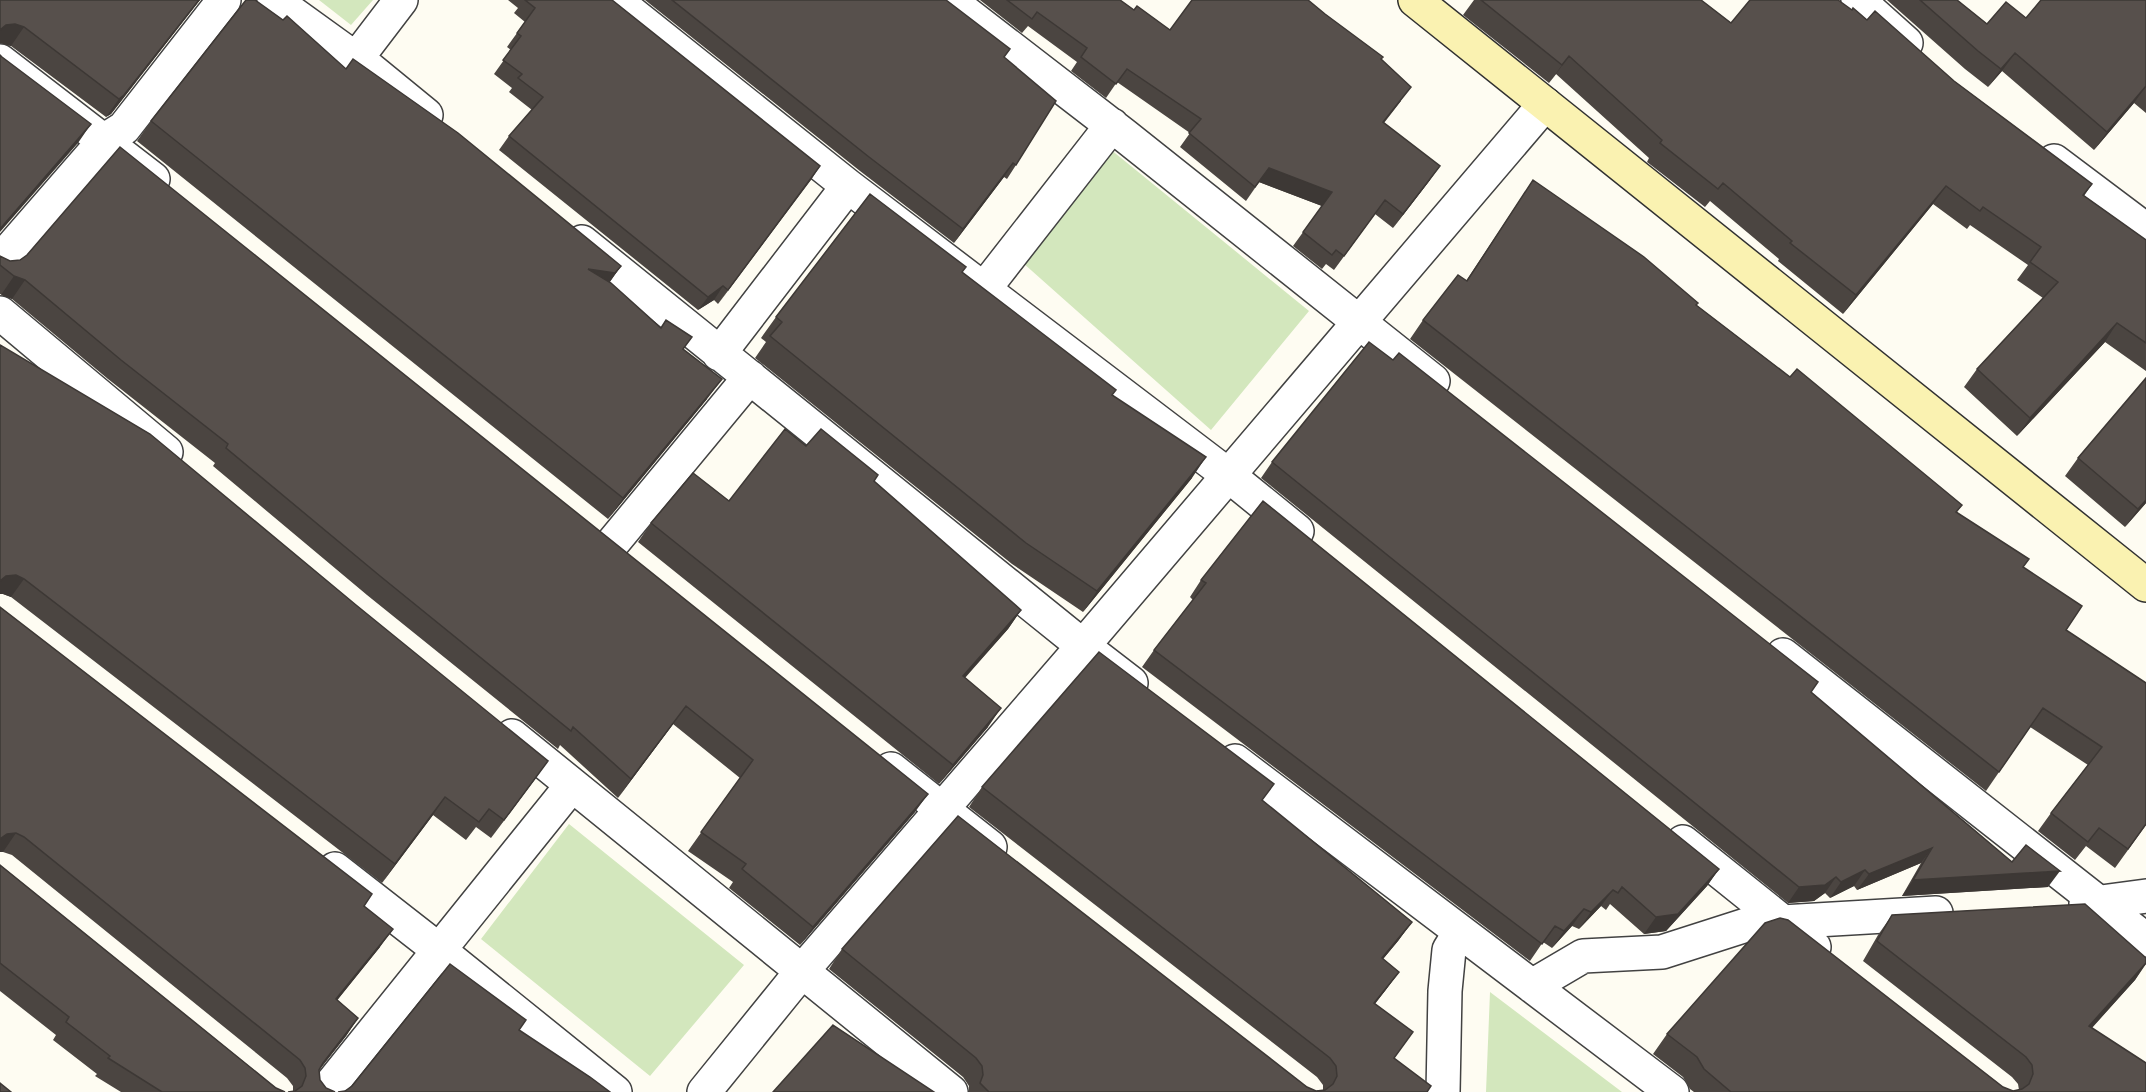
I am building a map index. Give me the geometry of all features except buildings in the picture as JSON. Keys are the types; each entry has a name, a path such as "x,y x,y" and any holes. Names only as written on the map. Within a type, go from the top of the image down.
{"street":[{"path":"0,261 105,140 124,128 224,0"},
{"path":"274,0 356,59 444,130"},
{"path":"356,59 401,0"},
{"path":"615,0 848,186 1228,475 1320,550"},
{"path":"948,0 1112,125 1455,398"},
{"path":"1415,0 2146,585"},
{"path":"1858,0 1927,61"},
{"path":"0,61 175,196"},
{"path":"704,1092 802,971 1083,646 1545,104"},
{"path":"984,289 1112,125"},
{"path":"2026,140 2146,230"},
{"path":"719,354 848,186"},
{"path":"563,227 1083,646 1158,703"},
{"path":"0,313 191,473"},
{"path":"611,545 750,377"},
{"path":"1763,639 2146,940"},
{"path":"491,719 951,1092"},
{"path":"1215,746 1672,1092"},
{"path":"868,751 1016,867"},
{"path":"325,1092 572,785"},
{"path":"1662,825 1836,964"},
{"path":"311,851 615,1092"},
{"path":"2052,906 2099,903 2146,896"},
{"path":"1532,986 1583,956 1662,952 1765,919 1782,922 1970,911"},
{"path":"1443,1092 1445,991 1449,950 1460,932"}],"green space":[{"path":"319,0 373,0 351,25"},
{"path":"1110,149 1309,311 1211,430 1023,263"},
{"path":"569,824 744,965 650,1076 481,939"},
{"path":"1490,992 1622,1092 1486,1092"}]}
